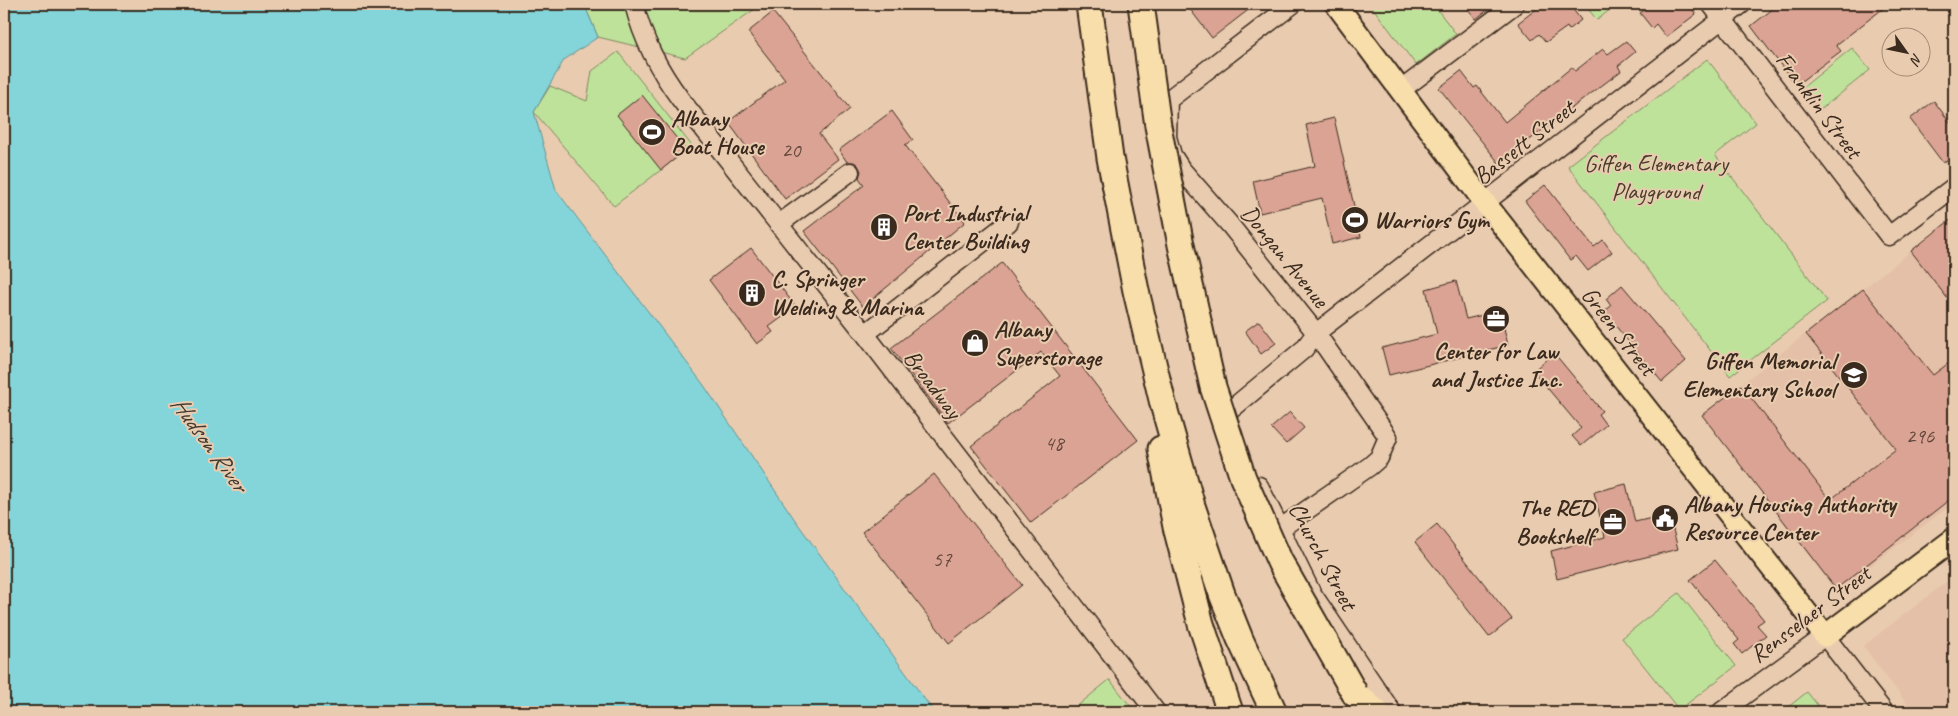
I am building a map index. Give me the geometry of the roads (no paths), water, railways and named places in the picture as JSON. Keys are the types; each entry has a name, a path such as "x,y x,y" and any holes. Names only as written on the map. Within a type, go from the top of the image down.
{"highway":[{"path":"1089,4 1110,158 1151,360 1176,454 1210,560 1240,639 1274,712"},
{"path":"1141,4 1158,126 1182,245 1213,387 1243,478 1280,562 1360,703 1376,712"},
{"path":"1151,360 1162,456 1176,527 1201,624 1230,712"}],"main road":[{"name":"Green Street","path":"1336,4 1485,203 1825,636"},
{"name":"Rensselaer Street","path":"1825,636 1954,539"}],"street":[{"name":"Broadway","path":"634,4 640,28 651,54 664,77 1156,712"},
{"name":"Dongan Avenue","path":"1281,528 1370,466 1379,458 1388,437 1316,333 1230,225 1181,169 1172,155 1167,137 1168,100 1293,4"},
{"path":"1401,90 1515,4"},
{"name":"Franklin Street","path":"1711,4 1889,236 1954,187"},
{"name":"Bassett Street","path":"1222,417 1304,349 1316,333 1742,4"},
{"path":"779,224 850,172"},
{"path":"865,334 1009,222"},
{"name":"Church Street","path":"1222,417 1281,528 1311,592 1392,712"},
{"name":"Rensselaer Street","path":"1721,712 1825,636"},
{"name":"Green Street","path":"1825,636 1884,712"}],"water":[{"name":"Hudson River","path":"4,4 584,4 598,37 564,60 534,112 556,190 703,384 795,520 934,712 4,712"}],"place":[{"name":"Albany Boat House","path":"652,132"},
{"name":"Warriors Gym","path":"1355,220"},
{"name":"Port Industrial Center Building","path":"884,227"},
{"name":"C. Springer Welding & Marina","path":"752,293"},
{"name":"Center for Law and Justice Inc.","path":"1496,319"},
{"name":"Albany Superstorage","path":"975,343"},
{"name":"Giffen Memorial Elementary School","path":"1854,375"},
{"name":"Albany Housing Authority Resource Center","path":"1665,518"},
{"name":"The RED Bookshelf","path":"1613,522"}],"park label":[{"name":"Giffen Elementary Playground","path":"1656,177"}]}
